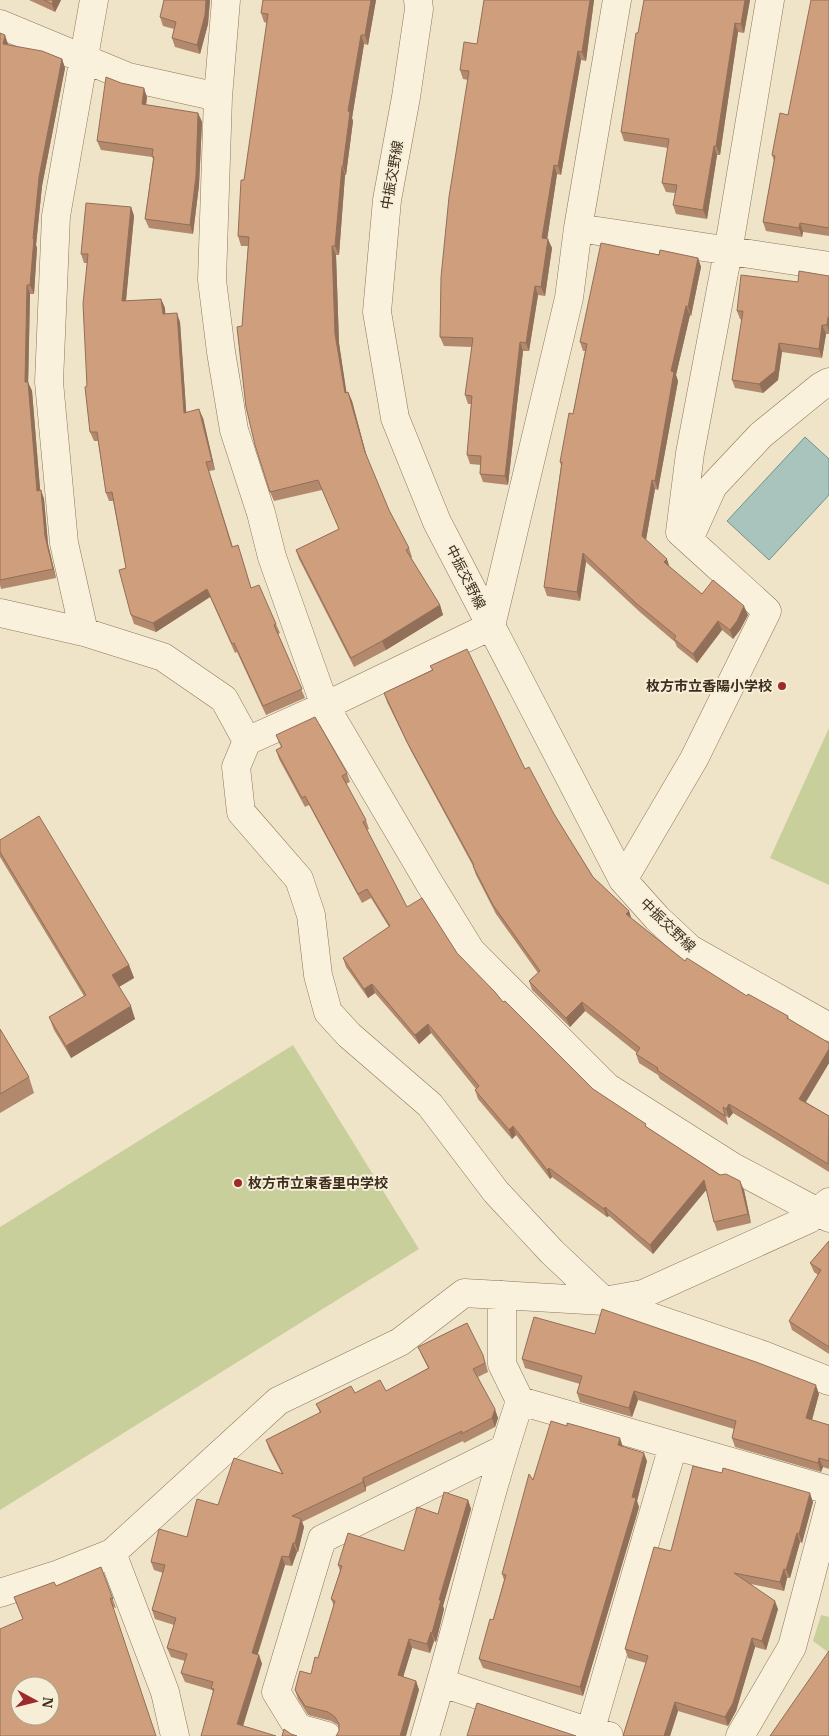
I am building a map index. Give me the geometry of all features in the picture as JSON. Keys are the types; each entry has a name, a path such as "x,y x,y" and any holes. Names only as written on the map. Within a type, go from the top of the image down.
{"street":[{"path":"84,632 64,542 49,382 56,216 94,0"},
{"path":"226,0 218,97 212,280 221,352 234,430 261,513 272,557 325,706 471,951 607,1087 733,1167 825,1210"},
{"name":"中振交野線","path":"418,0 419,9 406,97 387,200 377,312 396,418 437,522 624,880 657,918 690,949 829,1027"},
{"path":"617,0 578,228 569,298 491,626 325,706 247,741 236,767 241,812 299,879 311,915 318,975 328,1012 349,1035 430,1105 496,1192 552,1252 604,1301 763,1355 829,1381"},
{"path":"624,880 694,759 768,612 680,532 690,453 728,252 770,0"},
{"path":"0,24 128,77 218,97"},
{"path":"578,228 829,266"},
{"path":"688,539 713,486 761,435 820,387 829,382"},
{"path":"0,613 84,632 163,657 224,699 247,741"},
{"path":"0,1593 59,1574 112,1553 278,1401 400,1342 464,1293 604,1301 643,1294 825,1210"},
{"path":"425,1736 442,1683 504,1449 520,1401 502,1364 502,1294"},
{"path":"520,1401 829,1490"},
{"path":"442,1683 600,1734 673,1446"},
{"path":"327,1736 298,1728 276,1692 322,1539 504,1449"},
{"path":"740,1736 792,1647 829,1507"},
{"path":"112,1553 165,1692 175,1736"}],"green space":[{"path":"829,728 829,885 770,858"},
{"path":"293,1045 419,1249 0,1510 0,1227"},
{"path":"821,1615 829,1617 829,1653 813,1641"}],"water":[{"path":"805,437 829,459 829,495 769,560 727,521"}],"building":[{"path":"44,0 53,0 52,4"},
{"path":"164,0 206,0 205,15 197,45 172,38 176,22 160,17"},
{"path":"263,0 371,0 365,35 361,35 348,111 350,112 342,166 335,246 332,246 335,334 345,393 348,392 365,452 389,510 409,548 406,550 440,605 351,658 296,550 339,529 318,480 270,492 255,445 246,407 237,327 242,326 249,237 238,236 241,180 244,180 268,14 261,13"},
{"path":"484,0 590,0 582,52 578,51 558,166 554,165 542,238 548,239 541,287 535,286 526,343 520,342 505,476 480,474 481,456 467,455 472,396 465,395 473,338 440,337 441,277 449,197 469,71 460,70 464,42 477,44"},
{"path":"644,0 745,0 741,24 735,23 716,146 714,146 703,210 673,205 677,185 662,183 669,139 621,132 636,33 638,33"},
{"path":"811,0 829,0 829,228 800,223 799,228 763,222 775,156 772,155 780,113 788,115"},
{"path":"0,33 5,35 3,44 42,51 62,59 39,177 30,285 27,285 25,382 28,382 37,491 41,490 45,536 53,569 0,580"},
{"path":"106,77 121,83 144,88 142,104 198,113 196,176 190,225 145,219 154,157 152,156 153,149 97,141"},
{"path":"86,203 131,207 122,301 161,299 163,314 177,313 184,413 199,409 212,461 206,462 232,547 238,545 251,588 259,585 302,689 263,706 207,589 153,623 131,615 119,570 126,568 112,492 106,493 97,432 90,432 85,387 87,386 83,304 88,254 81,254"},
{"path":"601,243 659,255 660,250 698,258 688,307 686,306 671,371 674,372 655,481 652,480 642,536 667,559 664,562 702,594 713,580 744,606 737,621 730,630 718,621 693,654 674,639 676,636 637,604 583,553 577,592 544,587 562,462 560,462 569,413 573,414 587,344 580,342"},
{"path":"799,271 829,276 829,317 827,325 822,325 819,349 779,343 775,371 759,384 732,380 743,311 737,311 741,275 798,282"},
{"path":"467,649 525,769 529,767 554,814 593,877 629,911 626,914 685,961 687,958 747,996 748,994 788,1016 787,1018 829,1043 829,1049 799,1099 829,1116 828,1164 729,1104 726,1109 723,1107 725,1116 636,1054 640,1048 582,1002 566,1018 529,981 540,971 493,905 474,865 407,742 384,693 433,670 430,666"},
{"path":"315,717 347,773 342,776 366,820 363,822 407,907 422,898 457,953 503,1002 505,1001 593,1089 720,1175 726,1174 740,1181 748,1214 714,1222 704,1180 650,1245 605,1207 604,1209 549,1168 547,1170 513,1126 509,1130 475,1090 479,1086 428,1024 415,1035 372,984 364,989 343,958 390,926 367,889 358,894 305,796 302,798 276,750 282,747 276,735"},
{"path":"39,816 129,965 112,975 131,1006 66,1046 49,1017 86,995 0,852 0,840"},
{"path":"0,1029 29,1077 0,1094"},
{"path":"829,1241 829,1347 789,1321 821,1270 810,1263"},
{"path":"602,1309 756,1362 816,1385 806,1418 829,1425 829,1461 819,1458 818,1463 732,1438 736,1421 634,1391 629,1408 577,1393 582,1376 522,1359 534,1317 595,1334"},
{"path":"467,1323 483,1355 485,1363 473,1369 495,1409 492,1418 363,1478 363,1482 292,1516 301,1519 295,1543 293,1543 289,1557 282,1556 252,1653 259,1655 237,1724 276,1736 201,1736 214,1689 211,1688 213,1682 181,1673 187,1654 167,1648 176,1618 152,1610 165,1565 151,1562 159,1529 187,1537 197,1499 218,1505 234,1458 283,1474 266,1440 321,1412 316,1404 351,1386 355,1393 380,1380 386,1391 429,1368 418,1347"},
{"path":"551,1421 567,1426 567,1423 620,1438 618,1445 644,1453 632,1497 636,1498 633,1509 580,1687 479,1659 490,1619 493,1620 506,1575 502,1574 529,1474 533,1480"},
{"path":"693,1466 722,1473 723,1468 810,1493 799,1534 797,1533 786,1570 784,1569 780,1582 734,1573 775,1601 762,1641 752,1638 733,1703 725,1717 675,1702 664,1736 623,1736 648,1656 625,1649 654,1547 671,1551"},
{"path":"444,1492 468,1500 439,1600 441,1600 432,1633 427,1644 409,1639 398,1675 416,1681 400,1736 336,1736 339,1731 339,1724 335,1717 328,1712 305,1706 295,1690 300,1671 311,1674 315,1657 318,1658 335,1601 331,1599 342,1566 338,1565 348,1533 404,1551 417,1507 438,1514"},
{"path":"101,1567 113,1599 110,1598 156,1736 0,1736 0,1629 23,1619 14,1597 54,1582 56,1586"},
{"path":"829,1651 829,1736 770,1736"},
{"path":"477,1703 576,1736 467,1736"},
{"path":"284,1729 291,1734 297,1736 282,1736"}],"place":[{"name":"枚方市立香陽小学校","path":"782,686"},
{"name":"枚方市立東香里中学校","path":"238,1183"}]}
